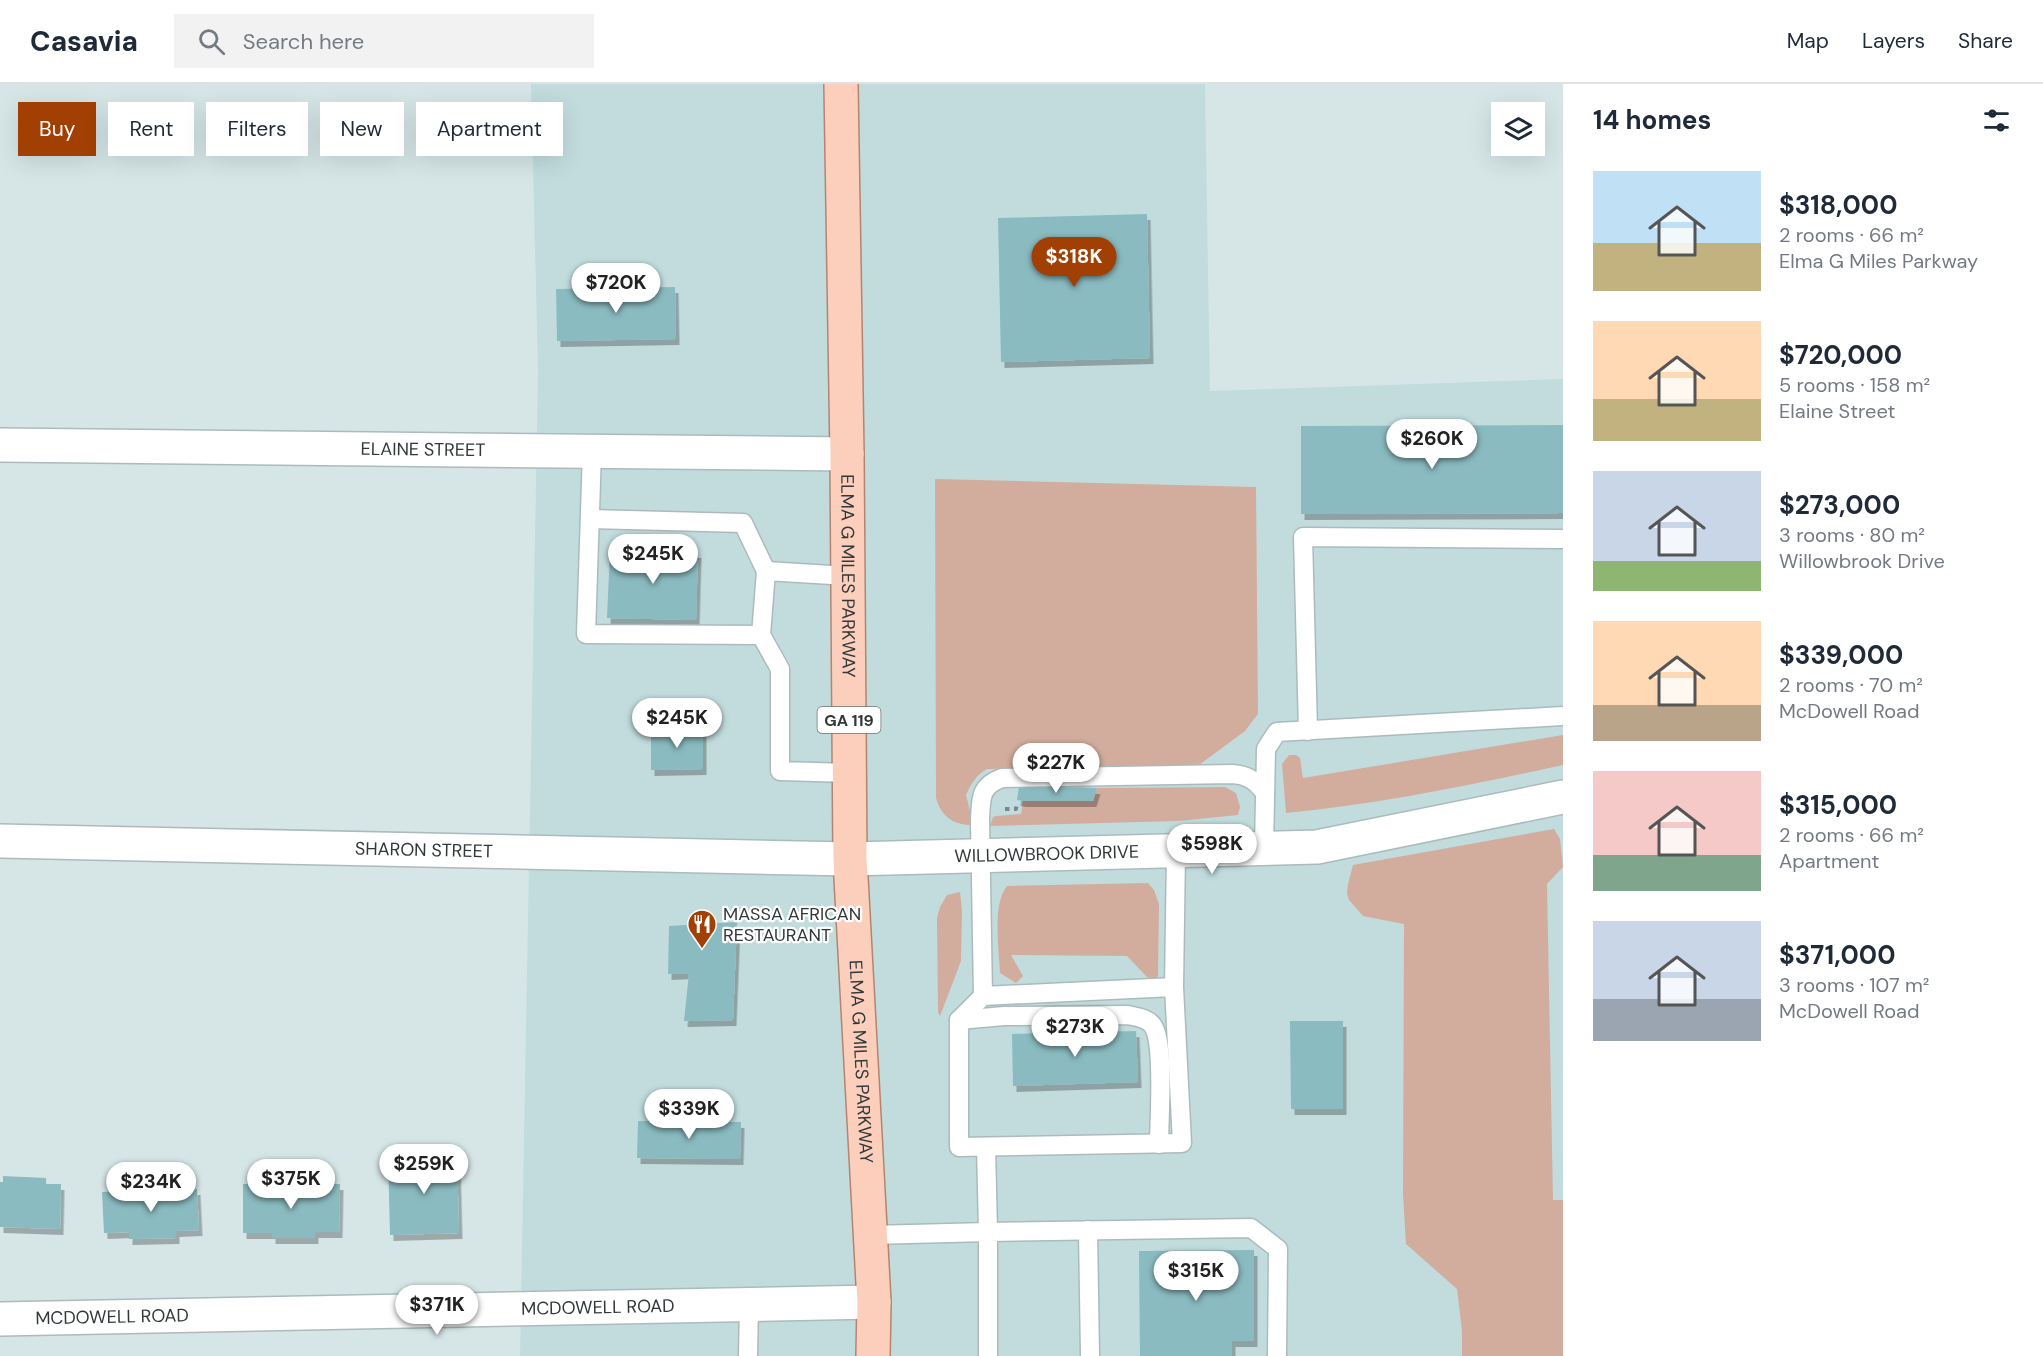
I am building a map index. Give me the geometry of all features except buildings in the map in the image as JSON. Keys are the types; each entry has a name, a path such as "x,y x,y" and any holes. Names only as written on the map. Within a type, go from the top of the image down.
{"main road":[{"name":"ELMA G MILES PARKWAY","path":"841,84 850,858 874,1302 873,1356"}],"street":[{"name":"ELAINE STREET","path":"0,445 847,454"},
{"name":"WILLOWBROOK DRIVE","path":"850,858 1317,847 1563,797"},
{"name":"SHARON STREET","path":"0,841 850,858"},
{"name":"MCDOWELL ROAD","path":"0,1319 874,1302"}],"lane":[{"path":"592,451 586,634 761,635"},
{"path":"590,519 743,524 766,571 761,635 780,669 780,771 849,773"},
{"path":"1308,731 1303,537 1563,539"},
{"path":"766,571 848,576"},
{"path":"1264,848 1266,749 1277,732 1563,717"},
{"path":"983,996 982,796 988,786 1002,778 1232,774 1252,779 1265,793"},
{"path":"1174,987 983,996 959,1020 959,1148 1182,1143 1174,987 1176,850"},
{"path":"959,1020 1027,1016 1128,1016 1141,1018 1153,1025 1158,1039 1160,1070 1158,1144"},
{"path":"986,1147 987,1356"},
{"path":"870,1235 1251,1228 1278,1249 1277,1356"},
{"path":"1088,1230 1090,1356"},
{"path":"748,1356 749,1304"}],"shaded area":[{"path":"531,84 1205,84 1210,391 1563,379 1563,1356 520,1356 538,372 533,156 563,156 563,102 531,102"},
{"path":"935,479 1256,487 1258,714 1245,731 1199,765 987,769 974,780 966,795 972,825 958,823 948,818 940,809 936,797"},
{"path":"1563,735 1563,765 1390,799 1286,813 1282,764 1289,755 1296,755 1300,758 1303,778"},
{"path":"1225,787 1236,793 1240,807 1238,815 1178,821 990,826 993,817 1021,814 1023,801 1092,801 1097,788"},
{"path":"1554,829 1560,839 1563,867 1547,884 1553,1200 1563,1200 1563,1356 1462,1356 1462,1331 1457,1289 1406,1244 1403,1194 1404,924 1363,916 1349,900 1348,884 1353,865"},
{"path":"1148,883 1154,890 1159,904 1158,976 1155,981 1147,977 1127,956 1011,955 1023,976 1016,983 1000,973 998,915 1002,894 1007,886"},
{"path":"960,892 961,961 940,1016 938,1012 937,918 947,895"}],"place":[{"name":"MASSA AFRICAN RESTAURANT","path":"702,950"}]}
